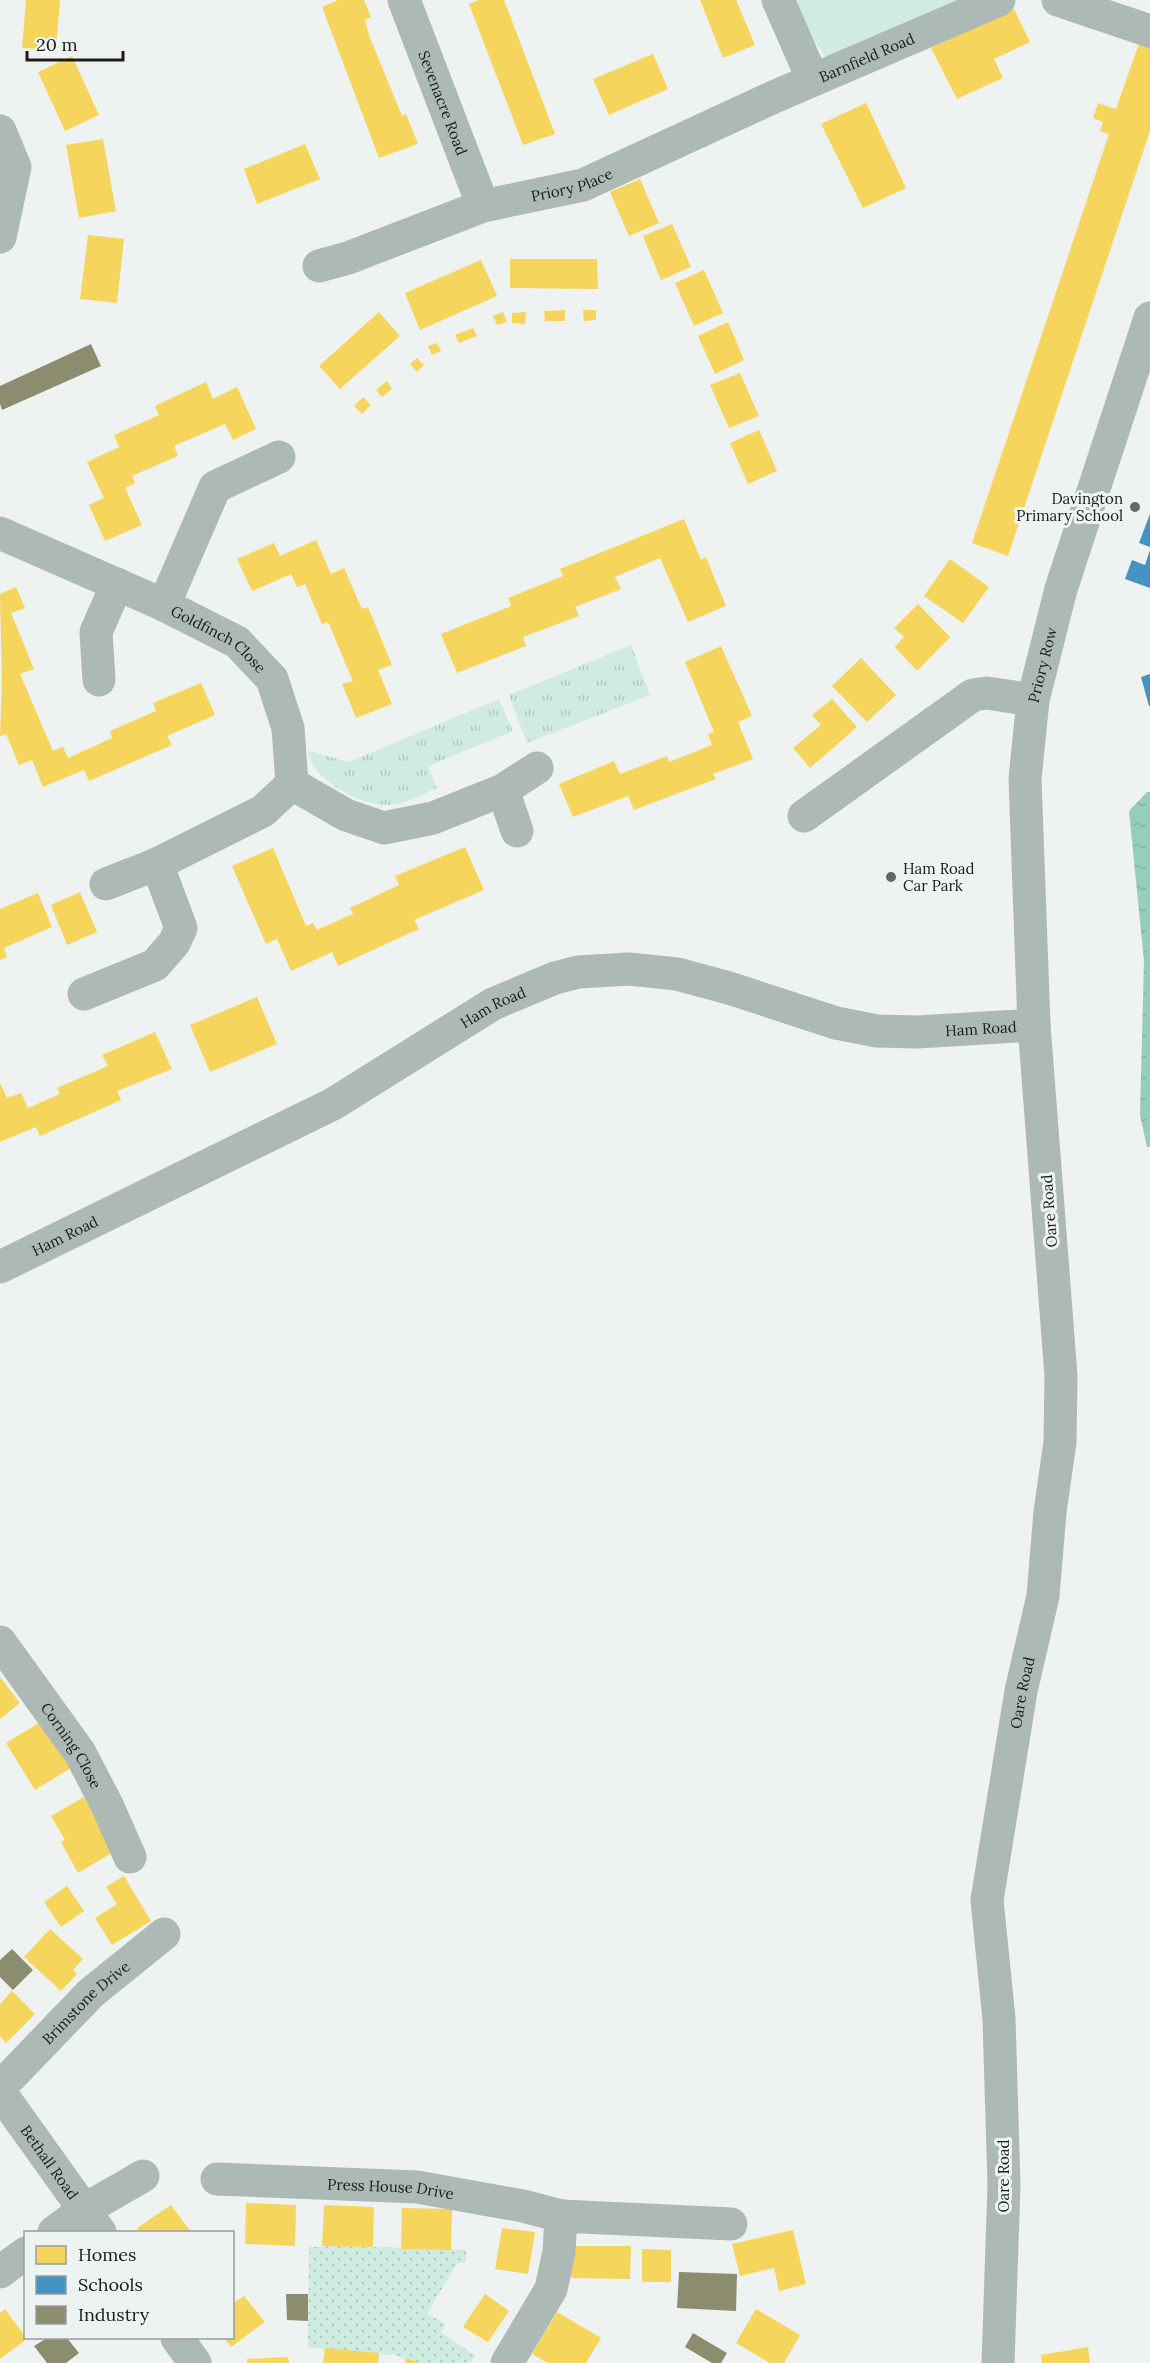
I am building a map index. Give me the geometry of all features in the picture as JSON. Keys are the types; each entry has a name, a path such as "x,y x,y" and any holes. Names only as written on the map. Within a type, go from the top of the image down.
{"street":[{"name":"Sevenacre Road","path":"404,0 483,206"},
{"name":"Barnfield Road","path":"778,0 813,80 999,0"},
{"path":"1058,0 1150,31"},
{"name":"Priory Place","path":"319,266 348,258 483,206 583,185 813,80"},
{"path":"0,131 15,167 0,237"},
{"name":"Priory Row","path":"1034,1025 1025,779 1033,700 1061,589 1150,318"},
{"name":"Goldfinch Close","path":"164,605 215,487 279,457"},
{"name":"Goldfinch Close","path":"0,533 164,605 237,642 272,680 288,728 292,784"},
{"path":"99,680 96,632 117,584"},
{"path":"804,816 973,695 987,693 1033,700"},
{"path":"106,884 158,864 262,811 292,784 346,815 384,828 433,818 502,790 537,768"},
{"path":"502,790 517,831"},
{"path":"84,994 155,965 174,943 181,928 158,864"},
{"name":"Ham Road","path":"0,1267 333,1104 493,1004 555,978 578,972 629,969 676,974 729,988 836,1023 877,1031 917,1032 1034,1025"},
{"name":"Oare Road","path":"998,2363 1003,2150 999,2019 987,1900 1021,1691 1043,1596 1060,1420 1061,1376 1034,1025"},
{"name":"Corning Close","path":"0,1642 80,1753 107,1805 130,1857"},
{"name":"Brimstone Drive","path":"7,2102 91,1993 164,1934"},
{"name":"Bethall Road","path":"7,2102 92,2221"},
{"path":"57,2231 92,2221 143,2176"},
{"name":"Press House Drive","path":"217,2179 417,2187 523,2206 561,2216 731,2224"},
{"path":"507,2363 551,2289 559,2252 561,2216"},
{"path":"0,2272 24,2254"},
{"path":"178,2339 195,2363"}],"green space":[{"path":"796,0 956,0 846,57 825,56 811,36"},
{"path":"631,645 650,695 527,743 509,695"},
{"path":"499,699 513,731 428,766 437,788 407,801 394,805 377,804 352,796 328,781 311,762 308,751 349,762"},
{"path":"309,2247 466,2250 466,2262 457,2263 427,2314 446,2324 441,2332 475,2356 470,2363 421,2363 394,2355 308,2347"}],"water":[{"path":"1147,792 1150,792 1150,1147 1147,1147 1140,1115 1144,961 1129,811"}],"building: Homes":[{"path":"26,0 60,0 56,50 22,48"},
{"path":"338,0 364,0 371,17 365,20 370,38 402,116 406,114 418,144 379,158 322,7"},
{"path":"479,0 504,0 555,134 523,145 469,4"},
{"path":"700,0 736,0 755,45 723,58"},
{"path":"1014,9 1030,42 994,59 1003,78 957,99 931,48"},
{"path":"1141,38 1150,41 1150,131 1008,556 972,543 1109,134 1100,131 1103,122 1093,118 1098,103 1116,109"},
{"path":"653,54 668,89 609,115 593,79"},
{"path":"72,56 99,115 65,131 38,72"},
{"path":"866,103 906,188 863,208 821,124"},
{"path":"103,139 116,211 79,218 66,145"},
{"path":"305,144 320,179 257,204 244,169"},
{"path":"640,179 659,223 629,236 610,192"},
{"path":"672,224 691,267 661,280 643,236"},
{"path":"88,235 124,239 117,303 80,299"},
{"path":"510,259 597,259 598,289 510,288"},
{"path":"481,260 497,296 420,330 405,293"},
{"path":"704,270 723,313 694,326 675,283"},
{"path":"565,310 565,321 545,321 544,311"},
{"path":"583,310 596,310 596,320 584,321"},
{"path":"379,312 400,336 340,389 319,366"},
{"path":"503,312 507,322 497,325 493,316"},
{"path":"526,312 525,324 512,323 512,313"},
{"path":"728,322 744,360 715,374 698,336"},
{"path":"473,328 477,336 459,343 455,335"},
{"path":"437,343 441,351 432,355 428,346"},
{"path":"417,358 424,365 417,372 410,364"},
{"path":"740,373 759,416 729,428 710,385"},
{"path":"387,381 392,389 382,397 376,390"},
{"path":"206,382 213,399 237,387 256,429 233,440 225,424 174,446 178,456 132,476 135,483 125,488 142,525 105,541 89,505 104,498 87,462 119,447 114,435 159,415 155,406"},
{"path":"363,397 371,405 362,414 354,406"},
{"path":"759,430 777,471 748,484 730,443"},
{"path":"684,519 701,560 706,557 726,606 688,622 660,558 615,577 621,589 575,607 579,616 523,637 526,646 457,673 441,634 511,606 508,598 563,576 560,569"},
{"path":"316,540 331,574 344,568 362,609 368,607 392,665 378,670 392,704 356,718 342,684 353,681 328,622 322,624 305,584 297,587 291,574 252,591 237,559 274,543 280,556"},
{"path":"950,559 989,587 963,623 924,596"},
{"path":"16,587 25,608 11,613 34,669 20,674 53,751 63,747 68,758 112,738 110,731 156,711 153,703 201,683 215,715 167,736 172,745 89,781 84,770 43,787 32,760 19,765 6,734 0,736 2,682 0,594"},
{"path":"918,604 950,637 917,671 895,647 904,637 894,628"},
{"path":"721,646 752,716 738,722 753,759 713,774 716,779 634,810 628,796 573,817 559,784 614,761 620,774 667,756 669,762 712,745 708,734 714,732 685,662"},
{"path":"861,658 896,695 867,722 832,686"},
{"path":"832,699 857,727 810,768 793,748 821,725 812,715"},
{"path":"465,847 484,890 414,920 419,929 338,966 332,952 291,971 277,939 266,944 232,866 273,848 306,926 313,923 317,930 353,914 350,908 399,885 395,876"},
{"path":"80,892 97,932 67,945 51,905"},
{"path":"38,893 52,927 4,948 7,957 0,960 0,909"},
{"path":"257,997 277,1044 210,1072 190,1025"},
{"path":"155,1032 172,1069 117,1091 121,1100 40,1136 36,1127 0,1142 0,1083 7,1098 21,1093 28,1108 60,1094 57,1088 108,1066 102,1055"},
{"path":"0,1677 20,1703 0,1719"},
{"path":"42,1721 71,1768 35,1790 6,1743"},
{"path":"84,1797 115,1851 78,1873 61,1842 65,1840 51,1816"},
{"path":"124,1876 151,1921 112,1945 95,1918 117,1904 106,1887"},
{"path":"67,1886 84,1911 61,1927 44,1902"},
{"path":"50,1929 83,1959 73,1970 77,1974 61,1991 24,1957"},
{"path":"12,1991 35,2014 6,2043 0,2036 0,2004"},
{"path":"246,2203 296,2205 295,2246 245,2244"},
{"path":"171,2205 190,2231 139,2231 137,2228"},
{"path":"324,2205 374,2207 373,2247 322,2246"},
{"path":"402,2208 452,2209 451,2250 401,2249"},
{"path":"502,2228 535,2232 528,2274 495,2269"},
{"path":"793,2230 806,2284 779,2291 774,2268 740,2276 732,2244"},
{"path":"572,2246 631,2246 630,2279 571,2278"},
{"path":"642,2249 671,2250 671,2282 642,2282"},
{"path":"485,2294 509,2311 488,2342 463,2327"},
{"path":"244,2296 265,2322 231,2347 225,2339 234,2339 234,2303"},
{"path":"5,2309 24,2335 24,2339 27,2339 0,2359 0,2313"},
{"path":"756,2309 800,2335 784,2363 770,2363 736,2343"},
{"path":"557,2312 601,2338 586,2363 548,2363 532,2354"},
{"path":"1088,2347 1090,2363 1042,2363 1041,2355"},
{"path":"325,2348 379,2353 378,2363 323,2363"},
{"path":"288,2357 289,2363 247,2363 247,2359"},
{"path":"406,2358 420,2363 405,2363"}],"building: Schools":[{"path":"1150,514 1150,547 1139,543"},
{"path":"1150,550 1150,588 1125,579 1132,560 1145,565"},
{"path":"1150,674 1150,706 1149,706 1141,677"}],"building: Industry":[{"path":"91,344 101,366 2,410 0,386"},
{"path":"12,1949 33,1970 13,1990 0,1977 0,1960"},
{"path":"679,2272 737,2274 736,2311 677,2308"},
{"path":"286,2294 308,2294 308,2321 287,2320"},
{"path":"693,2333 727,2353 721,2363 712,2363 685,2347"},
{"path":"45,2339 68,2339 79,2353 66,2363 47,2363 34,2346"}],"place":[{"name":"Davington Primary School","path":"1135,507"},
{"name":"Ham Road Car Park","path":"891,877"}]}
